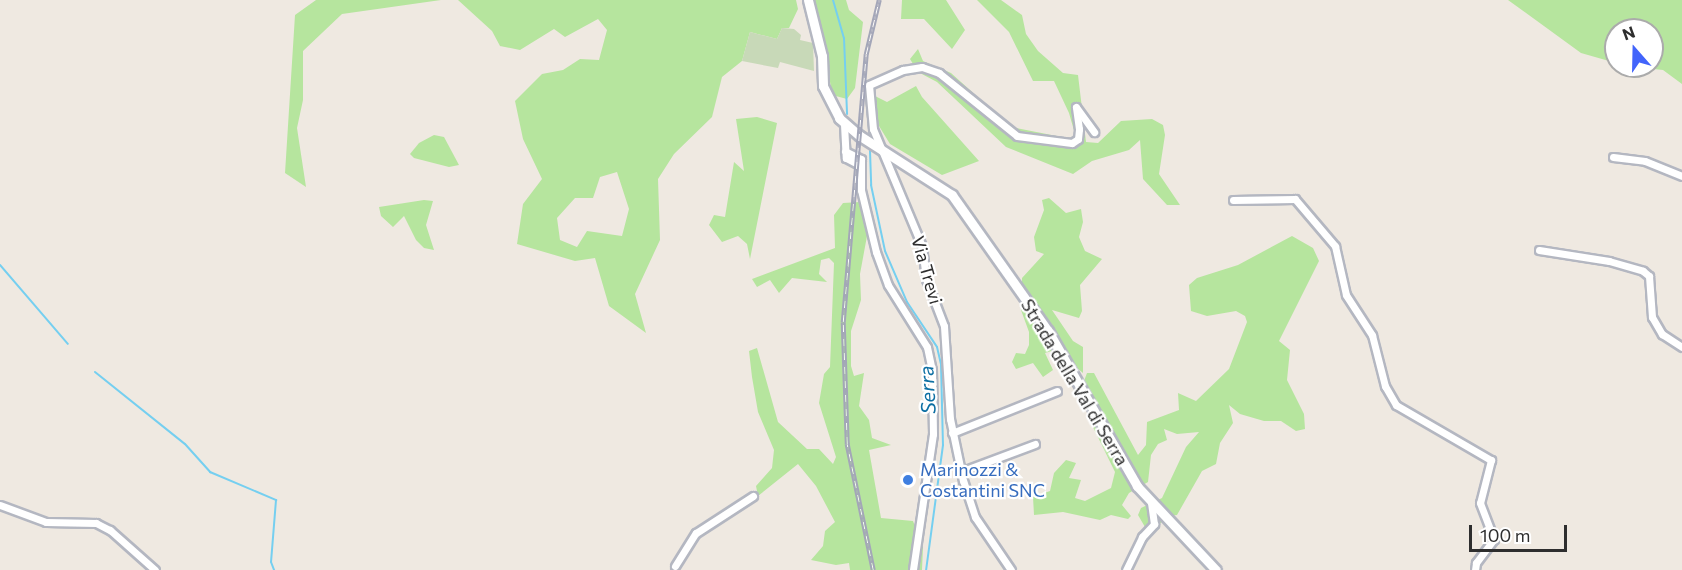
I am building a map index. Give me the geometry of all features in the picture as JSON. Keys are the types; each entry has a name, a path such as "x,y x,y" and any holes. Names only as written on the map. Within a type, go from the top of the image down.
{"street":[{"name":"Strada della Val di Serra","path":"808,0 822,56 823,86 844,124 952,195 1048,331 1137,486 1216,570"},
{"path":"881,150 873,129 869,85 903,70 922,67 939,73 1017,136 1072,143 1078,140 1080,129 1076,107 1094,132"},
{"path":"844,124 845,151 849,161 860,165 861,190 876,252 888,285 927,347 932,370 933,434 913,570"},
{"name":"Via Trevi","path":"881,150 922,246 926,279 944,326 952,433 960,472 975,517 1011,570"},
{"path":"1613,157 1645,161 1682,176"},
{"path":"1233,200 1295,199 1335,246 1346,295 1372,335 1380,370 1396,405 1491,460 1480,503 1494,539 1476,563 1475,570"},
{"path":"1539,250 1609,261 1643,271 1649,276 1652,317 1662,334 1682,347"},
{"path":"952,433 1057,391"},
{"path":"960,472 1035,444"},
{"path":"675,566 696,533 753,496"},
{"path":"1126,570 1136,547 1154,524 1151,502"},
{"path":"0,505 24,517 46,522 96,523 110,530 155,570"}],"green space":[{"path":"316,0 441,0 342,14 303,51 303,100 297,128 306,187 285,173 295,15"},
{"path":"458,0 796,0 798,9 789,28 782,28 777,39 750,32 742,61 722,77 712,117 674,154 658,179 660,240 635,294 646,333 609,306 595,258 575,261 517,244 523,204 542,179 523,139 515,101 542,74 563,70 580,59 599,60 607,30 598,19 565,37 554,29 520,50 500,46 492,31","holes":["617,172 629,209 622,236 587,231 577,247 560,240 557,218 575,198 593,198 600,177"]},
{"path":"813,0 846,0 849,10 863,22 855,88 847,99 832,95 822,29"},
{"path":"902,0 946,0 965,30 952,49 924,19 901,19"},
{"path":"977,0 1001,0 1022,15 1026,34 1038,51 1063,73 1078,75 1086,142 1098,143 1121,121 1152,119 1163,125 1165,135 1159,174 1180,205 1167,205 1143,179 1140,140 1129,150 1092,161 1073,174 1006,147 937,82 918,72 910,59 918,49 923,61 951,73 1011,127 1072,139 1075,134 1069,113 1054,81 1033,81 1009,32"},
{"path":"1508,0 1682,0 1682,84 1664,71 1664,18 1604,18 1604,60 1581,53"},
{"path":"782,28 794,29 801,35 800,40 813,43 814,71 780,62 778,68 742,61 750,32 777,39"},
{"path":"916,86 922,97 979,161 942,175 890,144 879,126 873,95 887,102"},
{"path":"757,117 777,123 750,259 747,244 738,236 722,242 709,225 714,215 725,217 734,162 744,171 736,119"},
{"path":"434,135 444,137 459,165 449,167 414,158 410,154 419,143"},
{"path":"1049,198 1066,213 1081,209 1083,222 1079,237 1085,251 1102,259 1080,285 1082,311 1079,318 1052,310 1073,341 1083,347 1083,373 1055,350 1045,353 1053,370 1043,377 1033,363 1016,369 1012,362 1016,353 1025,354 1029,345 1029,332 1021,310 1022,278 1044,254 1036,251 1034,237 1044,210 1042,200"},
{"path":"424,200 433,201 426,225 434,250 424,248 416,240 404,216 393,227 381,216 379,207"},
{"path":"860,202 867,236 860,274 861,300 851,331 851,366 854,376 864,373 859,406 869,420 872,438 891,445 869,450 881,518 913,521 923,547 922,570 850,570 849,563 836,565 811,560 823,546 825,531 835,522 816,486 798,464 758,496 756,486 772,468 774,450 758,412 752,377 749,351 757,348 778,422 807,449 819,449 833,464 836,457 819,403 824,374 830,367 834,263 829,258 821,260 819,274 827,282 792,278 779,293 770,280 757,287 752,279 835,248 834,215 843,203"},
{"path":"1292,236 1313,248 1319,261 1279,341 1290,350 1287,380 1304,414 1305,429 1296,431 1281,421 1264,421 1240,414 1229,405 1233,423 1220,443 1216,464 1202,471 1177,515 1169,516 1157,526 1145,527 1138,515 1141,508 1162,498 1186,447 1199,432 1177,434 1164,429 1167,440 1158,444 1151,455 1148,482 1129,493 1122,505 1131,516 1128,519 1111,515 1100,520 1063,512 1034,515 1033,497 1050,491 1054,473 1066,460 1076,463 1069,478 1081,480 1075,498 1085,501 1111,488 1115,472 1091,423 1098,412 1084,381 1087,373 1094,373 1138,455 1146,445 1147,422 1179,410 1178,393 1196,401 1229,369 1247,322 1245,316 1236,311 1207,316 1191,311 1189,285 1197,278 1238,265"}],"waterway":[{"name":"Serra","path":"833,0 844,38 847,114"},
{"name":"Serra","path":"870,151 871,185 885,251 907,302 937,347 941,364 943,445 926,570"},
{"path":"0,265 68,344"},
{"path":"95,372 185,444 210,472 276,500 271,562 274,570"}],"railway":[{"path":"873,570 847,444 843,322 866,54 879,0"}],"place":[{"name":"Marinozzi & Costantini SNC","path":"908,480"}]}
